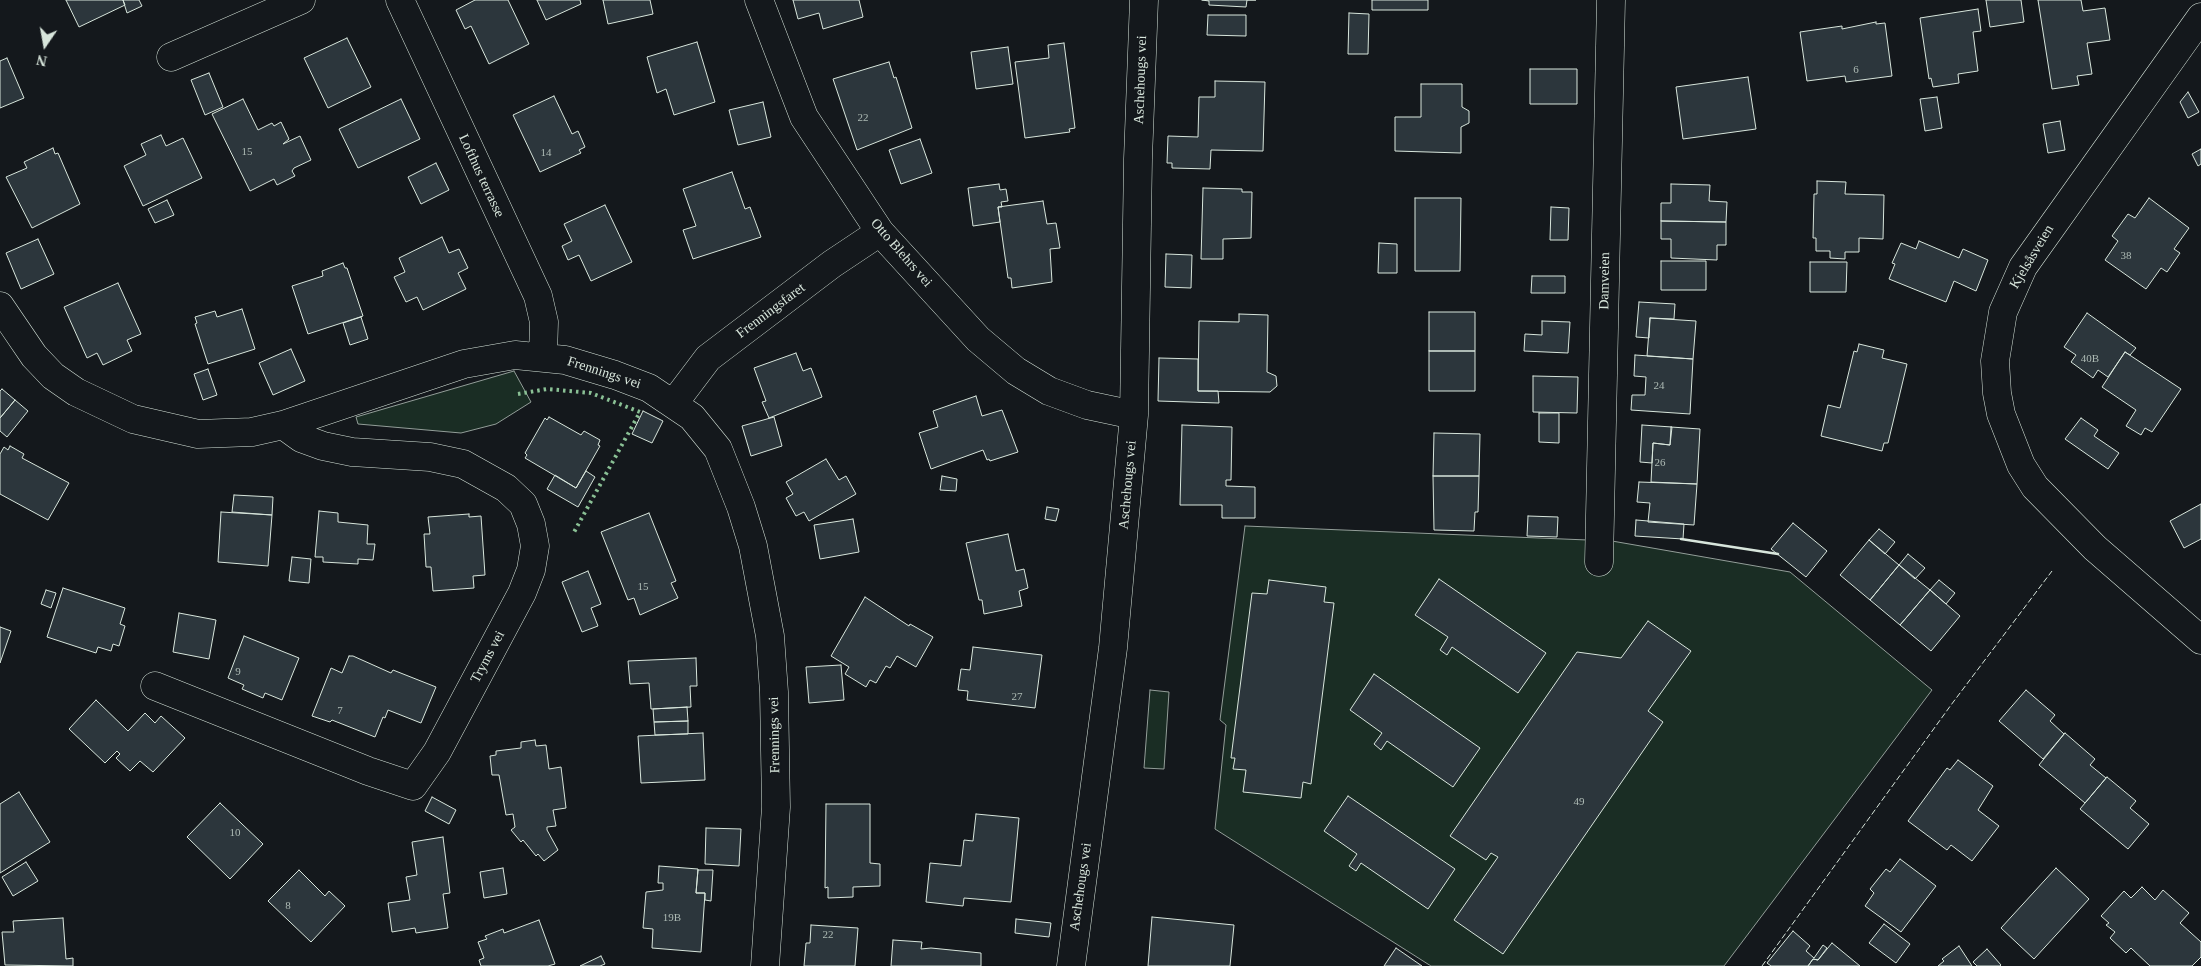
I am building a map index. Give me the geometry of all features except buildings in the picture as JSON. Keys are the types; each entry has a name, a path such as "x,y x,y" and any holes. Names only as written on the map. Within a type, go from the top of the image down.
{"street":[{"path":"171,57 301,0"},
{"name":"Lofthus terrasse","path":"400,0 538,296 544,322 543,356"},
{"name":"Otto Blehrs vei","path":"759,0 804,116 880,232 978,339 1016,371 1049,391 1087,405 1134,415"},
{"name":"Aschehougs vei","path":"1071,966 1113,648 1134,415 1138,159 1144,0"},
{"name":"Damveien","path":"1599,562 1611,0"},
{"name":"Kjelsåsveien","path":"2201,18 2023,268 2002,312 1995,361 1996,393 2001,414 2021,466 2035,487 2088,542 2201,640"},
{"name":"Frenningsfaret","path":"674,403 708,358 832,264 880,232"},
{"name":"Frennings vei","path":"0,306 34,356 54,376 84,396 133,419 198,434 252,432 283,426 464,364 515,355 543,356 565,360 615,375 648,388 692,416 718,449 744,514 762,586 774,692 776,807 765,966"},
{"name":"Tryms vei","path":"155,686 368,771 413,786 437,752 522,593 531,570 535,546 531,524 523,504 506,488 463,464 430,457 352,452 323,446 301,438 283,426"}],"green space":[{"path":"514,371 531,402 496,424 461,433 358,424 356,417"},
{"path":"1245,526 1612,541 1790,572 1932,690 1724,966 1431,966 1215,829 1226,725 1220,720"},
{"path":"1150,690 1169,692 1164,769 1144,768"}],"hedge":[{"path":"518,394 547,389 591,393 640,412 573,534"}],"fence":[{"path":"1762,966 1951,705 2052,571"}],"wall":[{"path":"1681,539 1778,554"}]}
